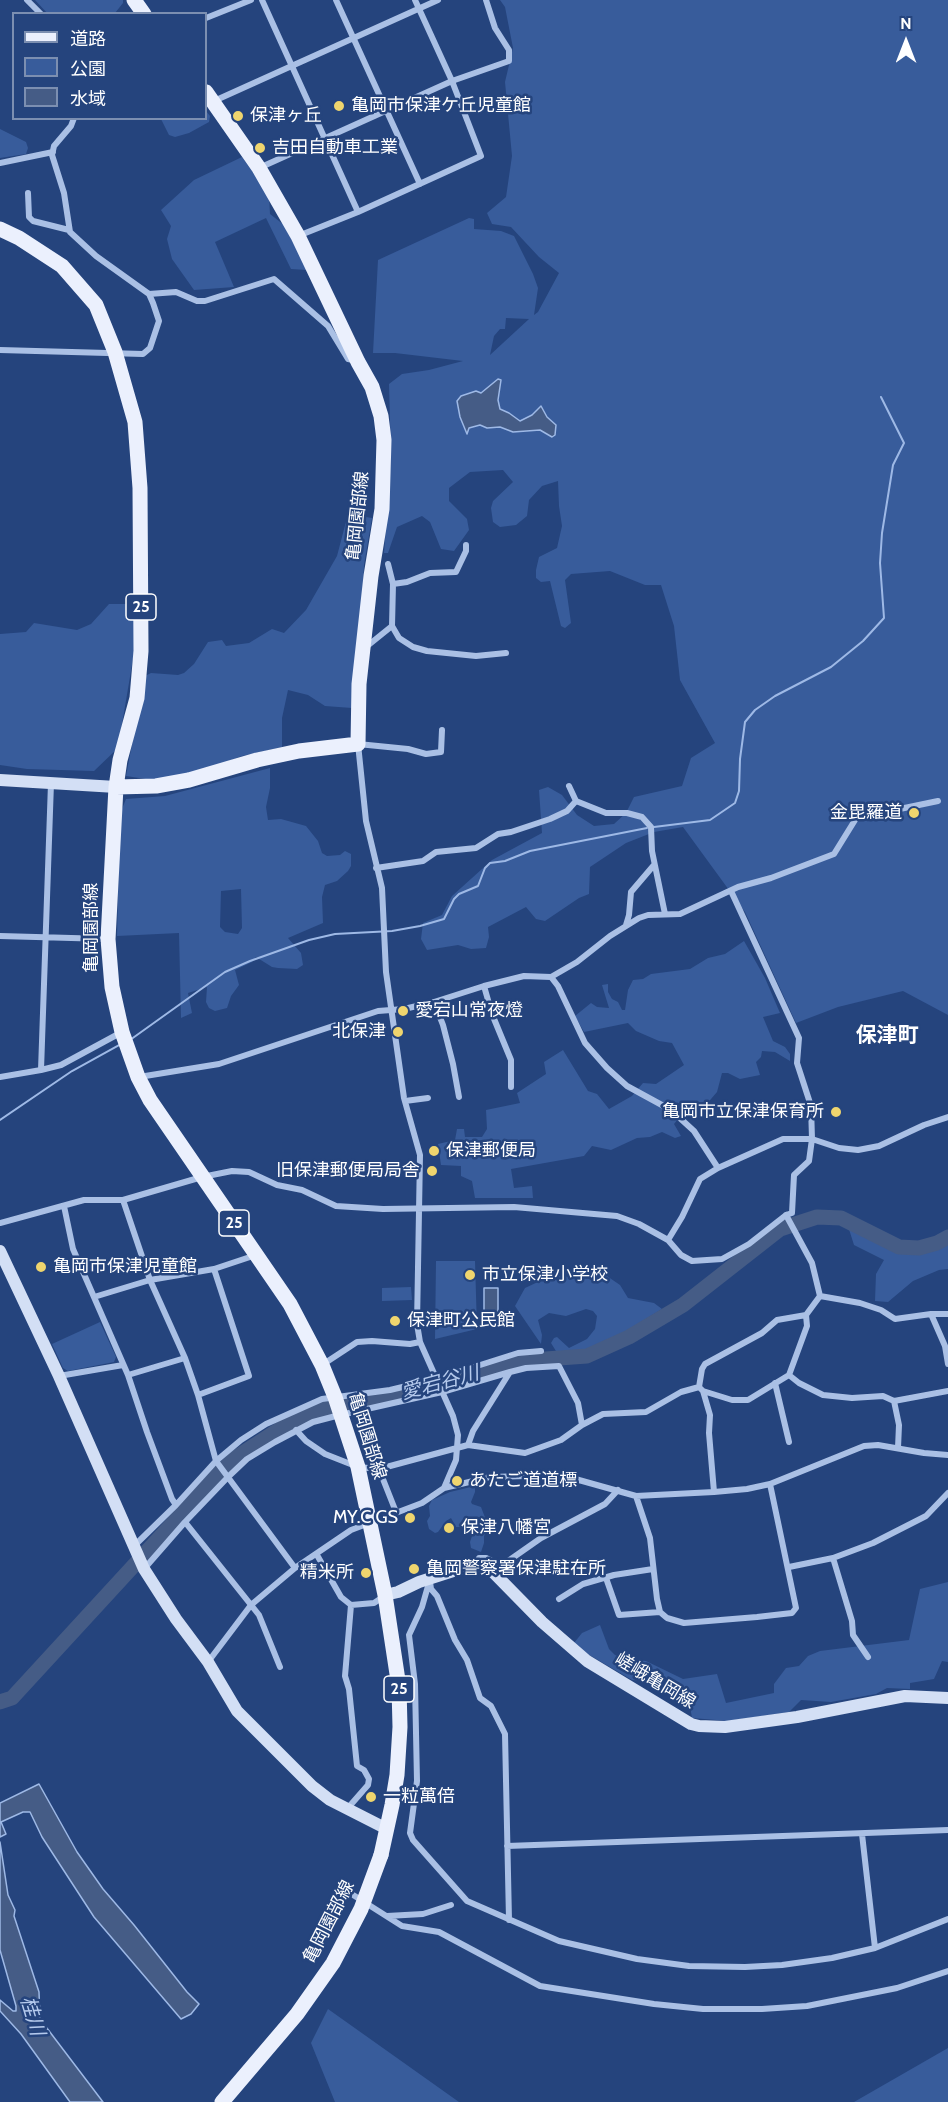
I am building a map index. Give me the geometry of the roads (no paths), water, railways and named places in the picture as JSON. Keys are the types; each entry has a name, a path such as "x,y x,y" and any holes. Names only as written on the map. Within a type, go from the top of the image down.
{"main road":[{"name":"亀岡園部線","path":"209,97 260,168 298,236 374,393 384,440 382,509 371,576 359,684 358,744"},
{"name":"亀岡園部線","path":"0,229 19,238 62,266 96,305 115,351 135,422 140,488 141,639 137,698 120,760 116,787 108,939 112,987 124,1039 138,1077 150,1100 290,1304 322,1365 358,1467 385,1595 397,1666 400,1727 395,1785 381,1854 357,1916 333,1963 297,2014 222,2102"},
{"path":"116,787 156,786 205,776 257,760 299,751 358,744"}],"street":[{"path":"27,0 39,12"},
{"path":"207,18 251,0"},
{"path":"262,0 358,212"},
{"path":"336,0 420,184"},
{"path":"298,236 358,212 481,156 453,81 415,0"},
{"path":"209,97 291,65 438,0"},
{"path":"260,168 324,137 453,81 509,61 509,50 495,28 486,0"},
{"path":"0,350 115,351 143,354 150,348 159,321 148,294 74,238 69,230 64,193 53,152 54,146 73,120"},
{"path":"0,163 53,152"},
{"path":"28,194 29,217 33,221 69,230"},
{"path":"148,294 176,292 198,301 205,301 274,279 328,326 348,359 358,362"},
{"path":"393,584 407,582 430,573 456,572 466,545"},
{"path":"388,564 393,584 392,626 399,638 413,647 476,656 506,653"},
{"path":"363,648 392,626"},
{"path":"442,730 441,752 426,754 408,749 358,744 366,821 382,888 386,972 391,1009 405,1101 420,1155 417,1324 420,1342 456,1425 458,1448 456,1460 444,1488"},
{"path":"0,780 116,787"},
{"path":"41,1070 51,782"},
{"path":"569,786 576,801 606,813 627,813 642,817 651,827 654,865 664,914"},
{"path":"376,868 423,861 436,852 476,848 498,834 550,819 567,811 576,801"},
{"path":"138,1077 219,1064 378,1011 404,1009 434,1002 524,976 551,977 577,962 626,926 648,915 680,914 731,891 834,854 860,812 890,811 938,801"},
{"path":"626,926 631,892 654,865"},
{"path":"0,1223 84,1200 123,1200 202,1177 232,1171 249,1172 277,1185 302,1190 336,1206 382,1209 514,1207 616,1216 639,1224 668,1240 681,1255 692,1261 722,1259 749,1244 792,1213 794,1175 809,1161 812,1139 811,1106 797,1063 800,1038 731,891"},
{"path":"0,936 108,939"},
{"path":"551,977 558,986 585,1043 627,1086 670,1110 694,1131 718,1168"},
{"path":"484,986 492,1014 511,1060 511,1087"},
{"path":"434,1002 453,1064 459,1097"},
{"path":"0,1077 61,1065 124,1039"},
{"path":"405,1101 428,1098"},
{"path":"668,1240 700,1179 718,1168 783,1139 812,1139 839,1148 858,1150 879,1146 924,1125 948,1117"},
{"path":"123,1200 150,1280 198,1395 217,1462 295,1568"},
{"path":"64,1206 73,1249 129,1375 147,1432 176,1505"},
{"path":"296,1430 317,1449 358,1467 379,1469 468,1445 525,1453 561,1440 603,1414 646,1412 681,1392 701,1389 732,1400 748,1400 789,1375 807,1326 806,1315 819,1296 812,1263 788,1217"},
{"path":"0,1251 59,1376 143,1568 208,1662 237,1712 312,1786 347,1810 387,1829"},
{"path":"94,1297 150,1280 214,1269 256,1255"},
{"path":"198,1395 249,1376 214,1269"},
{"path":"819,1296 860,1303 881,1310 895,1319 948,1314"},
{"path":"931,1314 945,1346 948,1364"},
{"path":"714,1492 709,1433 710,1415 701,1389 702,1369 705,1364 762,1333 777,1320 806,1315"},
{"path":"322,1365 357,1342 410,1344 420,1342"},
{"path":"143,1568 226,1475 338,1406 382,1391 436,1380 518,1353 541,1351"},
{"path":"129,1375 184,1358"},
{"path":"59,1376 123,1365"},
{"path":"135,1549 217,1462 241,1440 266,1424 313,1403 338,1406 442,1391 510,1372 559,1366 578,1404 582,1425"},
{"path":"468,1445 473,1431 510,1372"},
{"path":"789,1375 799,1383 823,1395 852,1398 883,1396 894,1401 948,1391"},
{"path":"775,1383 789,1442"},
{"path":"894,1401 898,1425 898,1448"},
{"path":"208,1662 251,1605 295,1568 351,1530 422,1503 444,1488 490,1477 561,1475 636,1496 714,1492 770,1484 864,1446 878,1445 924,1454 948,1455"},
{"path":"379,1469 396,1512"},
{"path":"636,1496 650,1538 660,1611 667,1618 684,1623 792,1613 796,1608 770,1484"},
{"path":"317,1555 341,1597 351,1605 374,1603 385,1595 475,1564 479,1558 486,1558 501,1566 541,1538 605,1504 618,1490"},
{"path":"789,1567 833,1558 873,1543 926,1516 948,1494"},
{"path":"185,1522 259,1615 280,1667"},
{"path":"833,1558 854,1635 868,1657"},
{"name":"嵯峨亀岡線","path":"475,1564 490,1569 551,1630 587,1661 691,1724 725,1727 797,1717 905,1696 948,1698"},
{"path":"559,1599 583,1584 653,1569"},
{"path":"606,1578 619,1615 660,1611"},
{"path":"430,1579 431,1589 437,1596 455,1640 467,1660 480,1698 491,1706 505,1734 509,1920"},
{"path":"430,1579 422,1607 412,1624 409,1635 415,1684 417,1781 410,1833 413,1840 467,1901 558,1941 637,1959 690,1966 782,1965 832,1958 875,1948 948,1919"},
{"path":"347,1810 368,1785 369,1779 364,1770 357,1766 349,1689 345,1676 351,1605"},
{"path":"507,1846 948,1830"},
{"path":"862,1834 875,1948"},
{"path":"350,1893 402,1926 439,1932 540,1986 664,2005 715,2009 807,2006 897,1988 948,1971"},
{"path":"386,1916 423,1914 451,1905"}],"water":[{"path":"498,379 501,380 498,400 500,409 520,421 532,415 541,406 547,417 556,425 555,435 552,437 540,430 513,432 500,427 487,428 480,425 469,428 467,434 457,401 461,396 476,391 481,393"},
{"path":"484,1288 498,1288 498,1322 484,1322"},
{"path":"35,1669 39,1669 34,1677 27,1681 23,1692 13,1702 9,1700 0,1703 0,1701 8,1697"},
{"path":"39,1784 77,1852 103,1889 199,2004 191,2014 181,2019 94,1917 42,1837 30,1812 23,1812 1,1822 6,1834 0,1837 0,1803"},
{"name":"桂川","path":"0,1842 8,1895 15,1910 14,1916 39,1992 40,2019 103,2102 70,2102 21,2034 0,2011 0,2000 13,2011 16,2011 16,2006 0,1950"}],"waterway":[{"path":"654,827 710,820 735,803 739,791 745,722 755,710 775,696 831,667 863,641 884,618 880,563 882,533 893,465 904,443 881,397"},
{"path":"130,1040 225,972 250,961 309,940 335,934 392,931 444,919 459,894 478,886 485,868 490,863 505,861 530,851 647,828"},
{"path":"0,1120 72,1071 119,1045"},
{"name":"愛宕谷川","path":"0,1702 12,1698 217,1475 235,1458 292,1421 323,1409 406,1394 518,1361 587,1356 629,1337 683,1305 780,1229 817,1217 841,1218 899,1247 919,1248 948,1237"}],"place":[{"name":"亀岡市保津ケ丘児童館","path":"339,106"},
{"name":"保津ヶ丘","path":"238,116"},
{"name":"吉田自動車工業","path":"260,148"},
{"name":"金毘羅道","path":"914,813"},
{"name":"愛宕山常夜燈","path":"403,1011"},
{"name":"北保津","path":"398,1032"},
{"name":"亀岡市立保津保育所","path":"836,1112"},
{"name":"保津郵便局","path":"434,1151"},
{"name":"旧保津郵便局局舎","path":"432,1171"},
{"name":"亀岡市保津児童館","path":"41,1267"},
{"name":"市立保津小学校","path":"470,1275"},
{"name":"保津町公民館","path":"395,1321"},
{"name":"あたご道道標","path":"457,1481"},
{"name":"MY.C GS","path":"410,1518"},
{"name":"保津八幡宮","path":"449,1528"},
{"name":"亀岡警察署保津駐在所","path":"414,1569"},
{"name":"精米所","path":"366,1573"},
{"name":"一粒萬倍","path":"371,1797"}],"district":[{"name":"保津町","path":"887,1036"}]}
